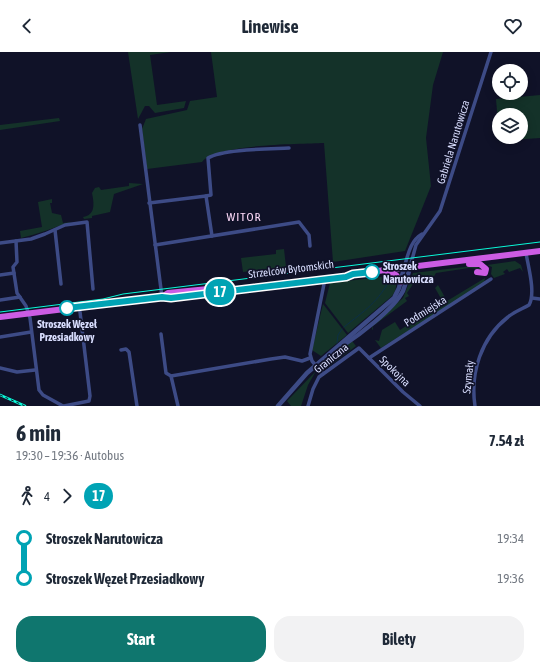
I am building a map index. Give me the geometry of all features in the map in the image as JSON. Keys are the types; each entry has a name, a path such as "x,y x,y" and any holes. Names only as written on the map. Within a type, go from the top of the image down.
{"highway":[{"path":"450,263 540,251"},
{"name":"Strzelców Bytomskich","path":"162,297 173,292 450,263"},
{"path":"450,263 458,265 478,263 486,269 485,273 477,272"},
{"path":"384,270 396,275 401,282"},
{"name":"Strzelców Bytomskich","path":"0,318 29,313 162,297 168,298 346,277 353,274"}],"street":[{"name":"Gabriela Narutowicza","path":"407,267 412,244 416,237 423,233 435,220 440,211 491,52"},
{"path":"140,125 154,245 162,297"},
{"path":"149,203 211,195 208,158 211,156 255,150 289,148"},
{"path":"206,196 212,236"},
{"path":"0,243 31,239 65,225 87,222 93,289"},
{"path":"154,245 299,222 308,236 310,246"},
{"path":"55,230 61,284"},
{"path":"16,241 17,262 13,267 17,293 29,313 35,370 39,390 43,396 64,406 89,401 90,396 80,312"},
{"path":"526,253 532,298 540,298"},
{"path":"278,406 298,382 394,298 407,267"},
{"path":"330,354 356,336 395,302 403,291 407,267"},
{"path":"0,275 14,273"},
{"path":"323,374 310,358 310,351 325,279"},
{"name":"Podmiejska","path":"369,358 491,279"},
{"path":"0,300 20,297"},
{"name":"Szymały","path":"475,406 474,388 476,370 483,347 502,323 529,305 532,298"},
{"path":"0,336 31,332"},
{"path":"161,334 166,373 171,376 285,357 302,361 310,358"},
{"name":"Spokojna","path":"359,348 402,392 420,406"},
{"name":"Graniczna","path":"308,406 315,384 323,374 359,348"},
{"path":"121,350 126,349 129,352 137,406"},
{"path":"0,368 17,372 35,370"},
{"path":"171,376 178,406"}],"green space":[{"path":"128,52 171,52 150,55 157,105 186,101 184,108 155,113 149,106 145,106 138,119"},
{"path":"211,52 443,52 433,85 426,138 431,186 405,251 333,262 324,143 240,148 210,156 202,162 147,169 142,129 146,119 187,110 190,101 217,97"},
{"path":"540,95 540,138 528,139 528,108 497,108 496,100 528,100 528,96"},
{"path":"59,118 60,121 0,130 0,125"},
{"path":"129,183 143,184 114,194 110,212 84,219 83,217 90,214 92,211 92,193 95,188 99,187 101,190 129,186"},
{"path":"52,199 52,203 50,203 52,213 61,215 63,223 72,222 21,238 20,231 42,227 38,202"},
{"path":"284,249 286,267 243,272 241,258 276,254 276,250"},
{"path":"515,261 521,265 523,272 520,268 509,272 507,269 503,272 505,274 494,278 491,274 492,267 487,265"},
{"path":"473,266 480,269 469,268 436,273 431,281 428,275 425,277 422,275 412,281 413,284 407,293 409,296 405,298 407,301 373,326 373,330 372,329 373,325 403,298 413,273"},
{"path":"389,276 394,277 396,284 396,289 392,296 348,333 325,303 330,283"},
{"path":"485,278 484,283 381,348 375,340 379,341 382,330 395,322 400,330 443,302 435,288 438,285 447,301"},
{"path":"323,304 347,335 321,356 312,350"},
{"path":"352,341 356,346 326,369 322,369 321,367"},
{"path":"316,371 308,385 301,406 291,406 287,401"}],"waterway":[{"path":"344,327 376,300 391,277"},
{"path":"337,343 338,335 342,329"}],"tram line":[{"path":"0,312 103,299 123,294 540,242"}],"railway":[{"path":"0,395 25,406"}],"bus line":[{"name":"17","path":"67,308 162,297 171,298 346,277 353,274 372,272"}],"place":[{"name":"Stroszek Narutowicza","path":"372,272"},
{"name":"Stroszek Węzeł Przesiadkowy","path":"67,308"}],"district":[{"name":"WITOR","path":"244,217"}]}
